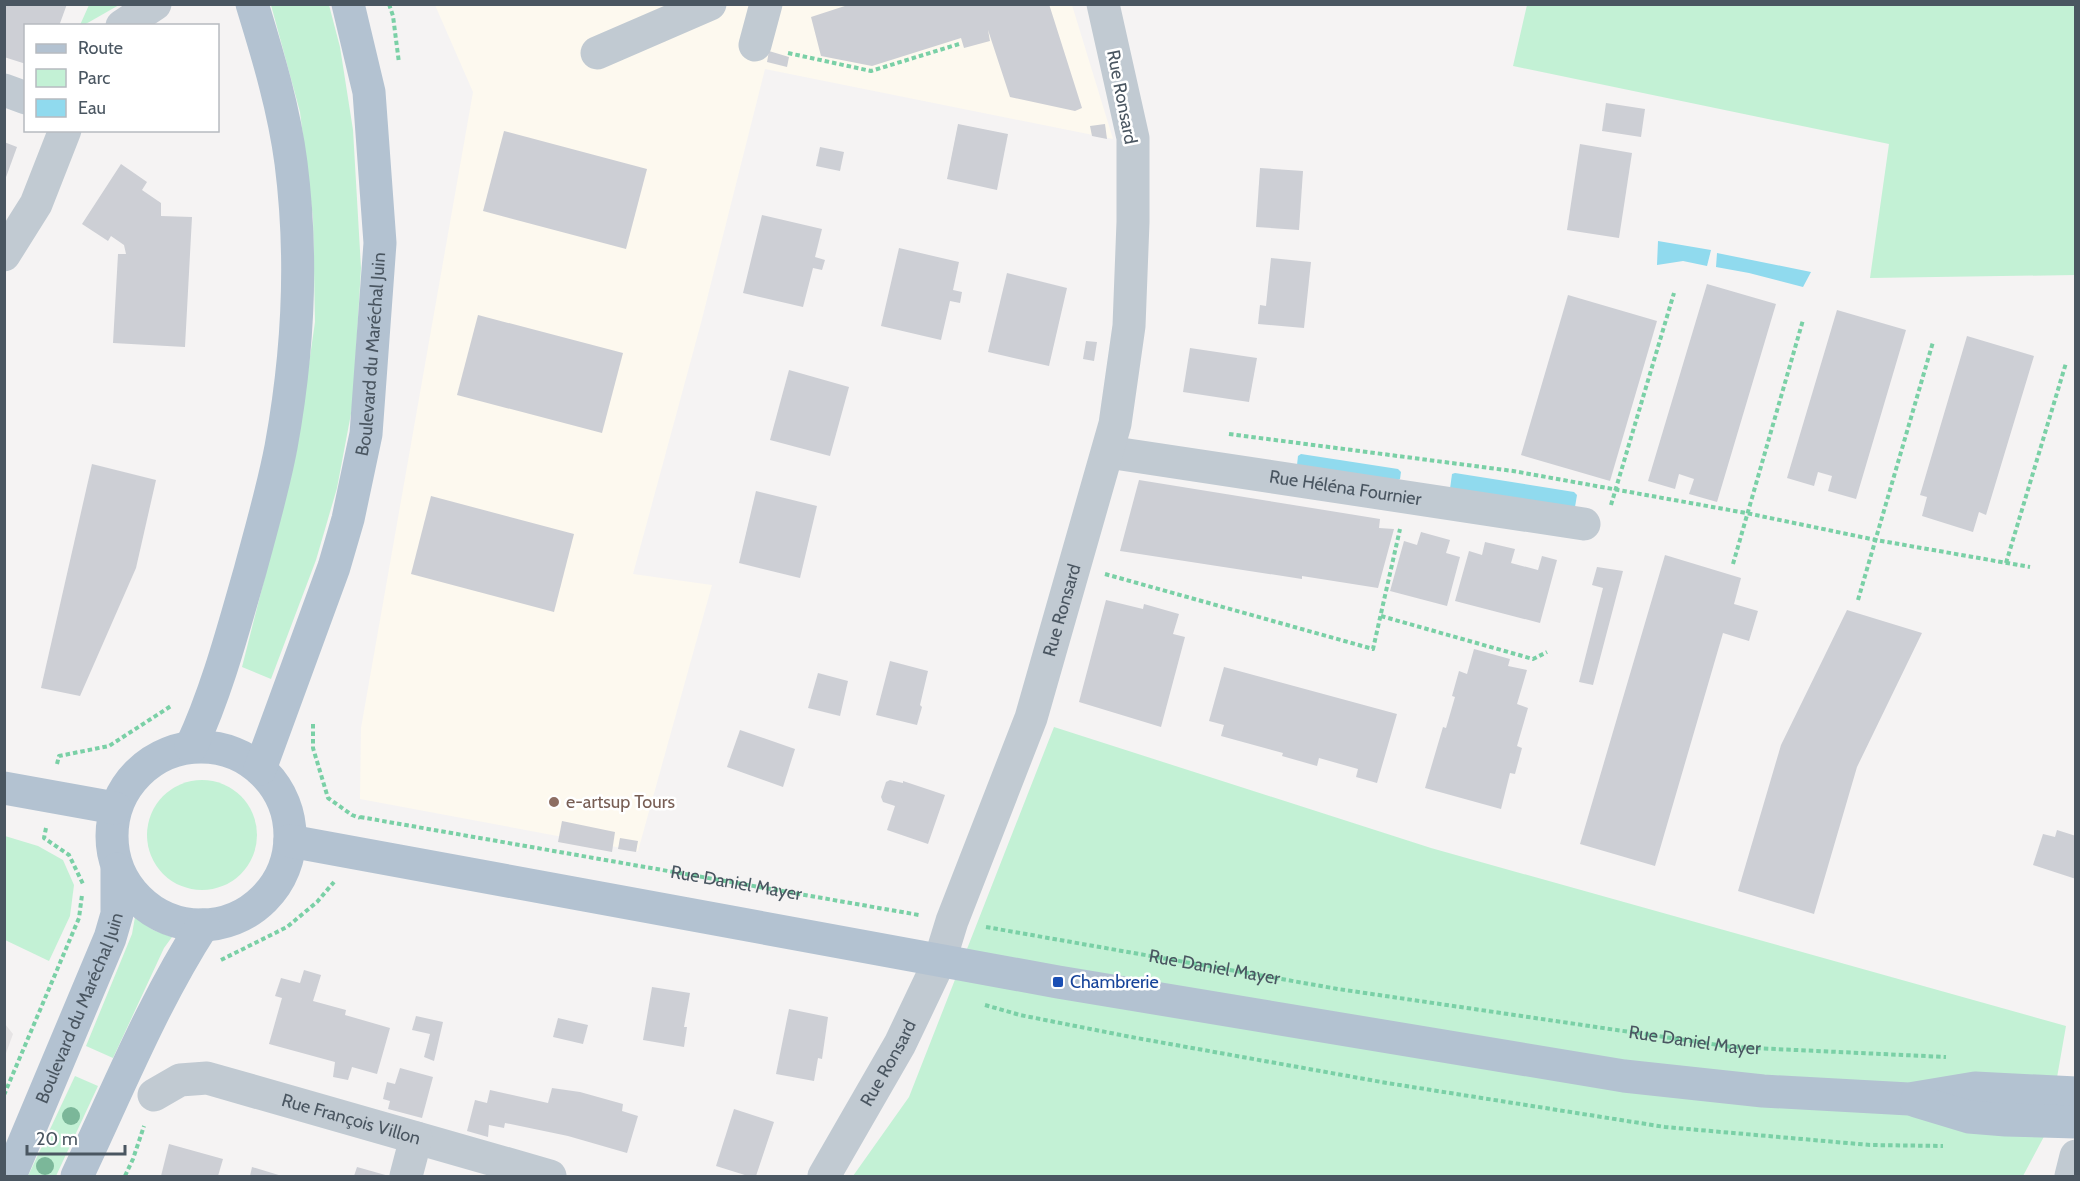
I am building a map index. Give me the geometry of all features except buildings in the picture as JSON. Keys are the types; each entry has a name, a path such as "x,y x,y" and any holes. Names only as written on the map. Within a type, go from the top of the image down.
{"main road":[{"path":"191,747 206,715 220,671 271,493 287,404 296,324 298,248 291,160 277,94 252,4"},
{"name":"Boulevard du Maréchal Juin","path":"260,769 334,567 348,519 366,434 380,243 369,92 348,4"},
{"path":"191,747 216,748 239,755 260,769 277,790 288,814 290,841 285,867 272,891 253,909 229,921 203,925 176,922 151,910 131,892 117,869 111,838 115,808 126,785 144,766 166,753 191,747"},
{"path":"4,788 115,808"},
{"path":"290,841 940,960 1624,1076 1762,1091 1909,1099 1976,1088 2076,1094"},
{"name":"Boulevard du Maréchal Juin","path":"10,1176 111,938 117,914 117,869"},
{"path":"78,1176 154,1011 180,960 203,925"},
{"path":"1909,1099 1969,1117 2076,1122"}],"street":[{"path":"125,24 155,4"},
{"path":"597,53 710,4"},
{"path":"755,45 766,4"},
{"name":"Rue Ronsard","path":"824,1176 900,1044 940,960 952,921 1031,718 1115,424 1128,326 1133,222 1133,138 1103,4"},
{"path":"4,90 24,97"},
{"path":"4,255 36,204 64,132"},
{"name":"Rue Héléna Fournier","path":"1108,452 1407,498 1597,517"},
{"name":"Rue François Villon","path":"154,1095 180,1080 207,1078 550,1176"},
{"path":"406,1176 416,1138"},
{"path":"2071,1176 2076,1156"}],"path":[{"path":"755,45 871,71 959,44"},
{"path":"1597,517 1674,293"},
{"path":"1732,564 1803,320"},
{"path":"1858,600 1933,342"},
{"path":"2006,563 2066,363"},
{"path":"1076,566 1373,649 1407,498"},
{"path":"1381,616 1533,659 1547,652"},
{"path":"214,966 221,960 287,927 317,902 342,872 353,852 360,817 352,815 328,798 313,748 313,705 286,693"},
{"name":"Boulevard du Maréchal Juin","path":"4,1095 79,918 83,884 69,855 44,838 59,756 109,746 175,703"},
{"name":"Rue Daniel Mayer","path":"360,817 1338,989 1732,1047 1952,1057"},
{"path":"124,1176 133,1160 154,1095"}],"shaded area":[{"path":"435,5 1072,5 1113,139 765,69 701,323 633,574 712,585 638,851 360,799 361,728 473,92"},
{"path":"5,1024 13,1034 5,1056"}],"green space":[{"path":"89,4 119,5 86,24 80,24"},
{"path":"271,5 329,5 340,47 353,130 361,268 353,403 337,488 316,560 271,679 242,667 296,454 315,322 313,218 300,112"},
{"path":"1527,5 2075,5 2075,275 1870,278 1889,144 1513,66"},
{"path":"1054,727 1431,848 2066,1026 2048,1129 2023,1176 853,1176 909,1097"},
{"path":"202,780 223,784 241,796 253,814 257,835 253,856 241,874 223,886 202,890 181,886 163,874 151,856 147,835 151,814 163,796 181,784"},
{"path":"5,836 38,846 63,860 74,885 70,916 49,961 5,940"},
{"path":"135,917 153,930 172,937 164,948 113,1058 86,1046 132,934"},
{"path":"75,1076 98,1086 56,1176 28,1176"}],"water":[{"path":"1658,241 1711,250 1707,266 1683,261 1657,265"},
{"path":"1717,253 1811,272 1803,287 1716,267"},
{"path":"1301,454 1398,469 1401,472 1400,479 1396,481 1297,465 1298,456"},
{"path":"1452,474 1574,492 1577,495 1575,507 1450,489"}],"place":[{"name":"e-artsup Tours","path":"554,802"},
{"name":"Chambrerie","path":"1058,982"}]}
